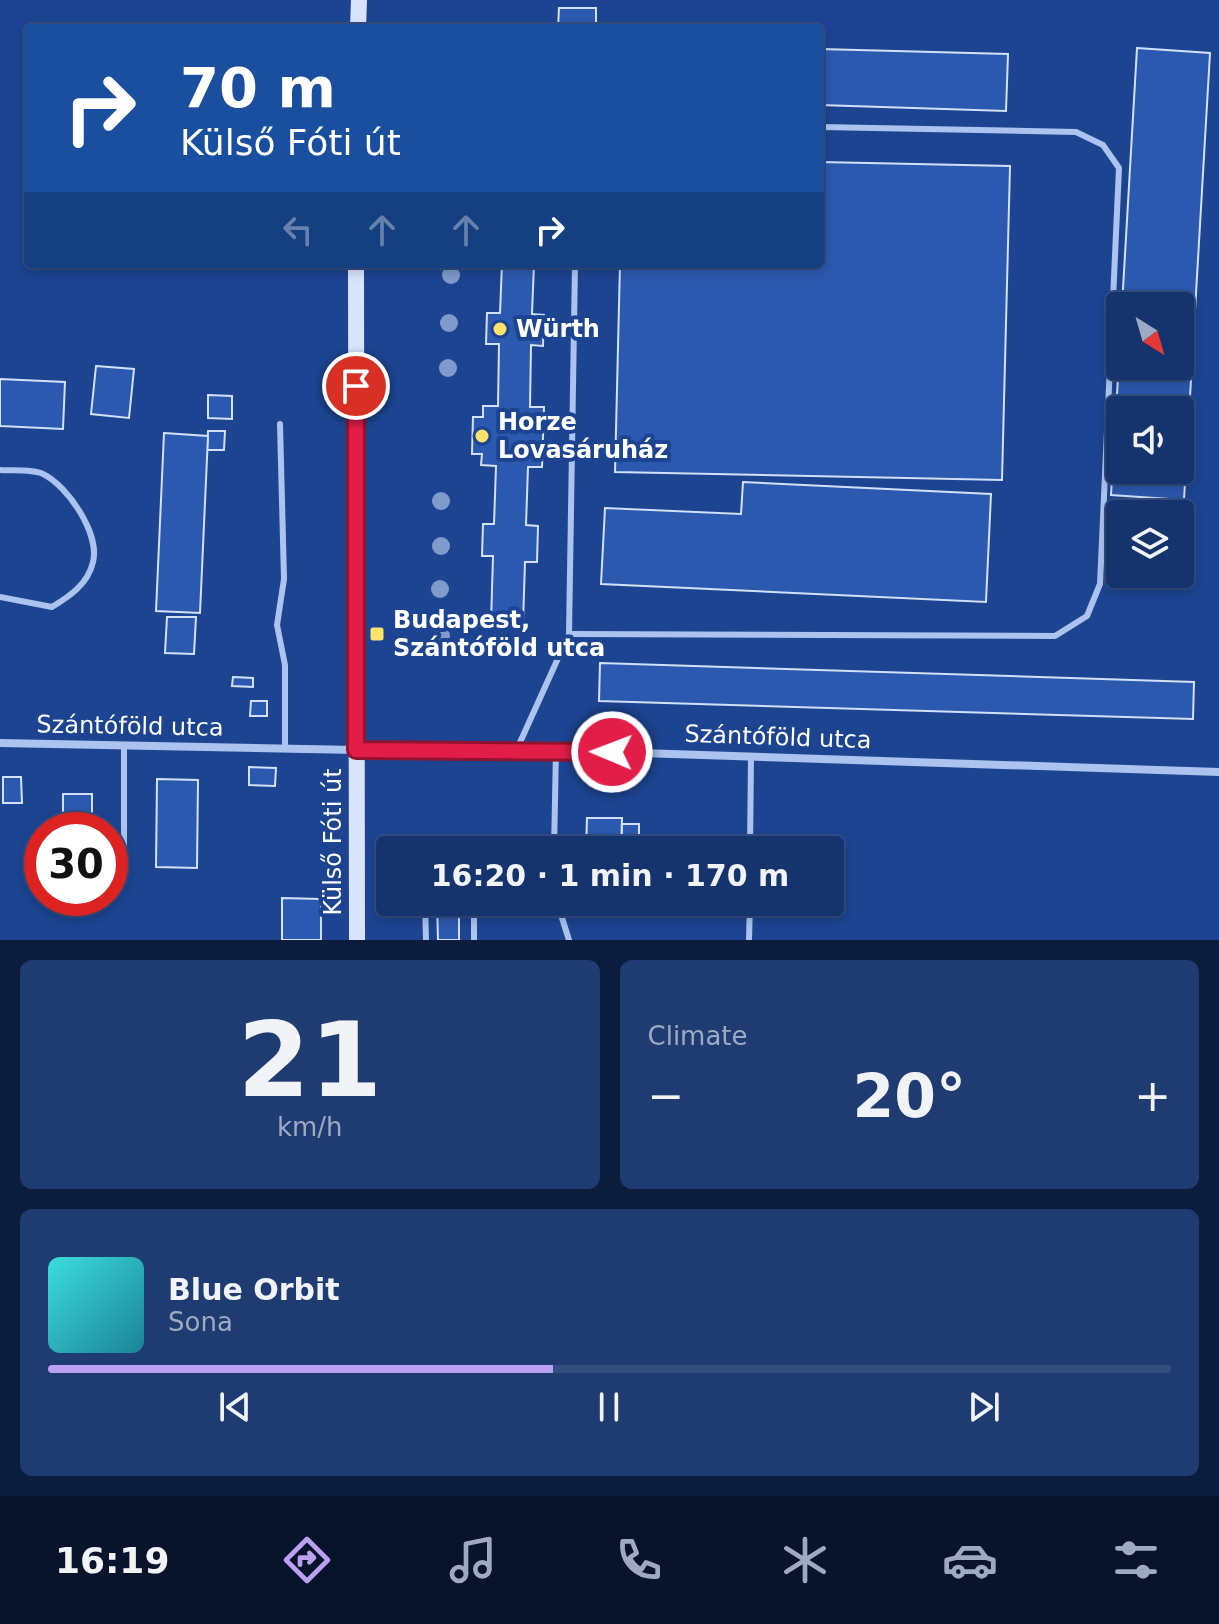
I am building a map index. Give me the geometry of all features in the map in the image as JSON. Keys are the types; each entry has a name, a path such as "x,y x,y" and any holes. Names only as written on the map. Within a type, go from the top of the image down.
{"main road":[{"path":"358,24 359,0"},
{"name":"Külső Fóti út","path":"356,268 357,940"}],"street":[{"name":"Szántóföld utca","path":"0,743 356,750 517,749 1219,772"}],"lane":[{"path":"569,634 1055,636 1087,616 1100,584 1119,168 1103,145 1076,132 824,127"},
{"path":"517,749 569,634 575,268"},
{"path":"280,424 284,579 277,625 285,665 285,749"},
{"path":"0,470 42,473 66,490 89,527 94,561 78,591 52,607 0,597"},
{"path":"124,746 124,812"},
{"path":"554,836 556,750"},
{"path":"750,836 751,756"},
{"path":"425,916 426,940"},
{"path":"474,916 474,940"},
{"path":"561,916 569,940"},
{"path":"749,940 750,916"}],"building":[{"path":"559,8 596,8 596,24 558,24"},
{"path":"1137,48 1210,53 1194,328 1194,292 1123,292"},
{"path":"824,49 1008,54 1006,111 824,105"},
{"path":"824,162 1010,166 1002,480 615,472 620,268 824,268"},
{"path":"502,268 534,268 532,314 544,315 543,346 531,345 530,407 544,407 542,467 528,467 526,525 538,526 537,562 525,562 523,624 491,623 493,556 482,556 483,524 494,524 496,466 481,465 482,454 472,454 473,417 483,417 483,406 498,406 499,344 486,344 487,313 500,313"},
{"path":"96,366 134,369 129,418 91,414"},
{"path":"0,379 65,382 63,429 0,426"},
{"path":"1118,380 1191,380 1190,396 1117,396"},
{"path":"208,395 232,396 232,419 208,418"},
{"path":"208,431 225,431 224,450 207,450"},
{"path":"164,433 208,436 200,613 156,611"},
{"path":"743,482 991,494 986,602 601,584 605,508 741,514"},
{"path":"1112,484 1185,484 1184,500 1111,495"},
{"path":"167,617 196,617 194,654 165,653"},
{"path":"600,663 1194,682 1193,719 599,701"},
{"path":"233,677 253,678 253,687 232,686"},
{"path":"251,701 267,701 267,716 250,716"},
{"path":"249,767 276,768 275,786 249,785"},
{"path":"3,777 21,777 22,803 3,803"},
{"path":"157,779 198,780 197,868 156,867"},
{"path":"63,794 92,794 92,812 63,812"},
{"path":"587,818 622,818 621,836 586,836"},
{"path":"622,824 639,824 639,836 622,836"},
{"path":"282,898 321,899 321,940 282,940"},
{"path":"437,916 459,916 459,940 438,940"}],"place":[{"name":"Würth","path":"500,329"},
{"name":"Horze Lovasáruház","path":"482,436"},
{"name":"Budapest, Szántóföld utca","path":"377,634"}],"route":[{"path":"356,386 356,750 612,752"}]}
